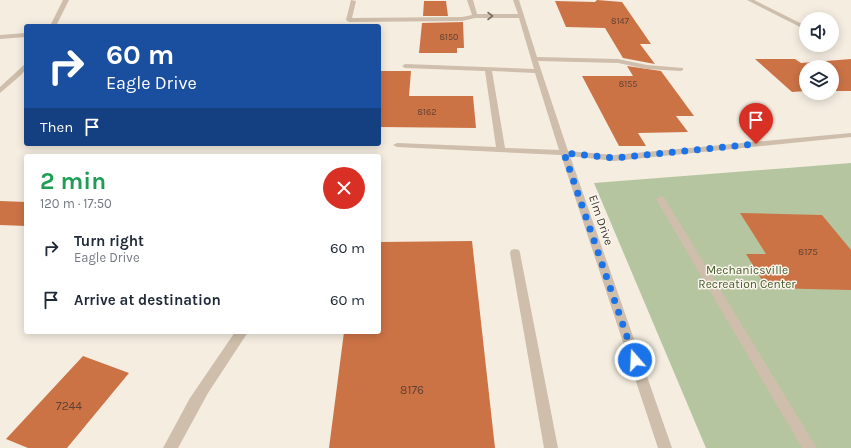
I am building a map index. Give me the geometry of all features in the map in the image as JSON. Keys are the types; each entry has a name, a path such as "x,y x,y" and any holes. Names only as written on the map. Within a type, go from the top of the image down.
{"street":[{"path":"54,24 66,0"},
{"path":"470,0 475,16"},
{"name":"Elm Drive","path":"516,0 537,71 564,153 665,448"},
{"path":"750,0 799,24"},
{"path":"353,1 349,20 462,19 475,16 521,16"},
{"path":"0,37 24,35"},
{"path":"534,59 618,60 647,67 681,69"},
{"path":"404,66 537,71"},
{"path":"1,90 24,67"},
{"path":"488,69 501,150"},
{"path":"397,145 564,153 614,158 851,135"},
{"path":"661,199 810,448"},
{"path":"515,253 551,448"},
{"path":"170,448 179,430 224,356 240,334"}],"green space":[{"name":"Mechanicsville Recreation Center","path":"851,163 851,448 706,448 594,183"}],"building":[{"path":"597,0 622,2 651,44 640,44 655,64 623,58 605,28 566,27 555,1 595,2"},
{"path":"424,1 446,1 448,16 423,16"},
{"path":"463,22 464,48 457,48 457,53 419,53 422,23"},
{"path":"755,59 795,59 799,62 799,92 792,92"},
{"path":"851,59 851,91 839,91 838,60"},
{"path":"627,66 661,71 694,116 676,116 688,132 638,133 646,146 619,146 582,76 633,76"},
{"path":"381,71 411,71 409,96 473,96 476,128 381,127"},
{"path":"0,201 24,202 24,226 0,225"},
{"path":"740,213 822,215 851,250 851,290 767,288 746,254 766,254"},
{"path":"472,241 495,448 329,448 344,334 381,334 381,242"},
{"path":"83,356 129,373 67,448 28,448 6,439"}],"route":[{"path":"635,360 564,153 614,158 636,157 756,144"}]}
